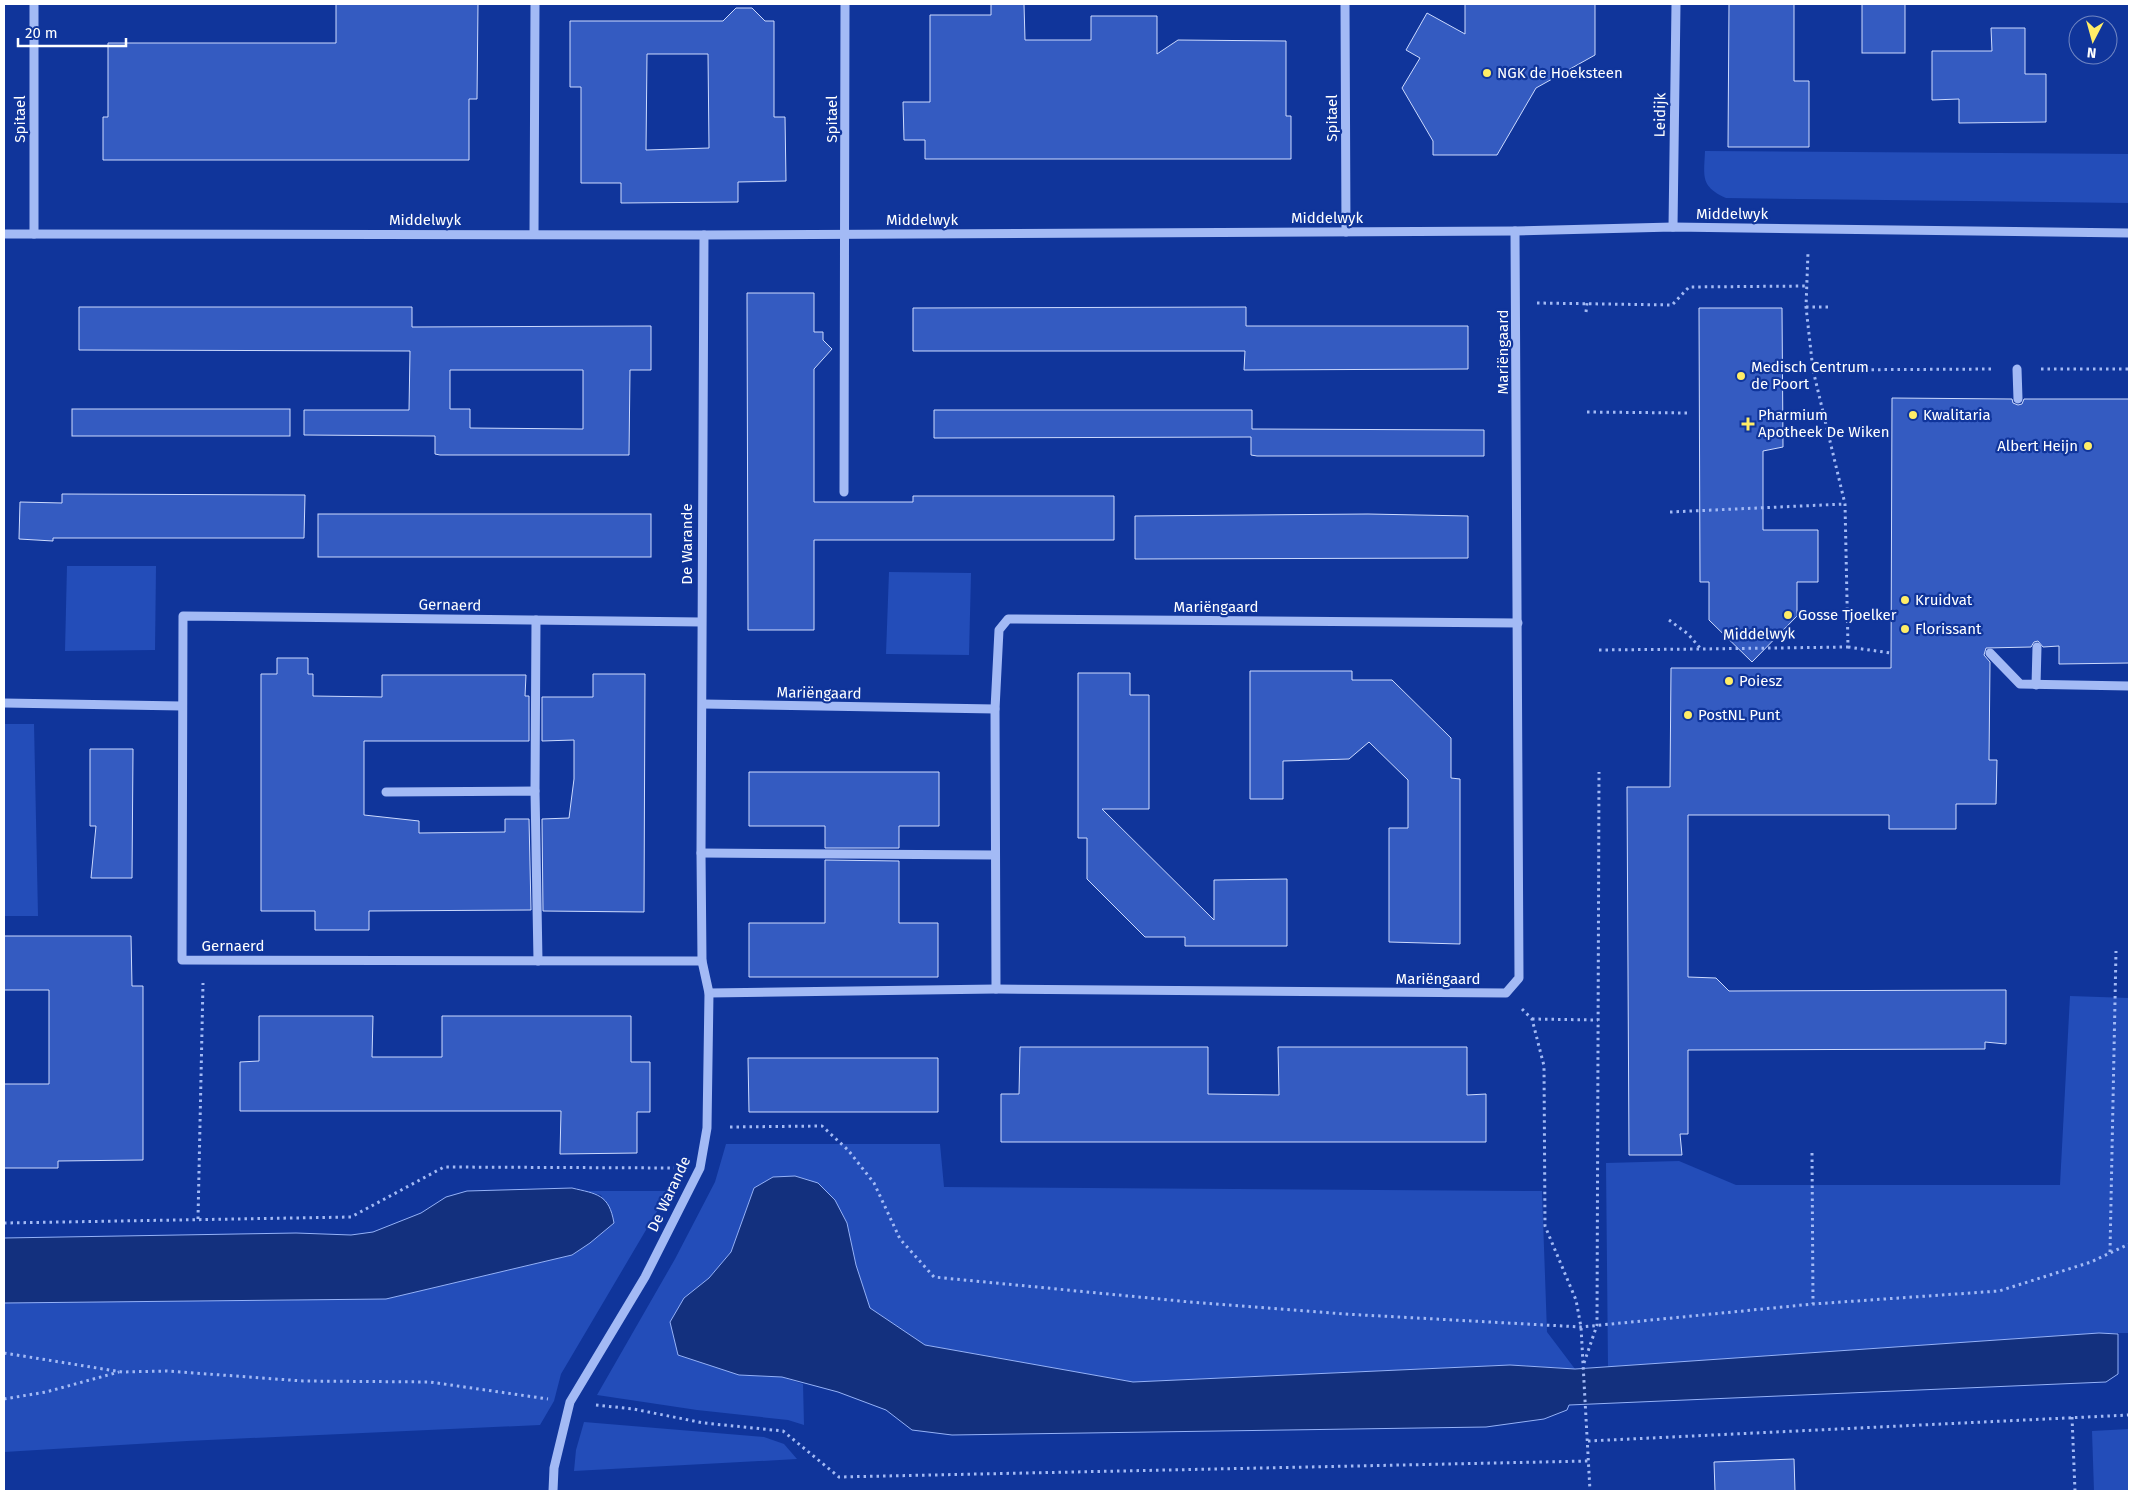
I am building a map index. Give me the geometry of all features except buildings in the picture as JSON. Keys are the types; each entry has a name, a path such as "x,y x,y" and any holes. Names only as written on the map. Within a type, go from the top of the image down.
{"street":[{"name":"Spitael","path":"34,4 34,234"},
{"path":"534,234 535,4"},
{"name":"Spitael","path":"845,4 846,235"},
{"name":"Spitael","path":"1345,4 1346,232"},
{"name":"Leidijk","path":"1673,227 1676,4"},
{"name":"Middelwyk","path":"4,234 846,235 1515,231 1673,227 2129,233"},
{"name":"Mariëngaard","path":"709,993 996,989 1506,993 1518,978 1515,231"},
{"name":"De Warande","path":"553,1491 554,1468 570,1402 645,1278 700,1168 707,1128 709,993 702,961 701,853 704,235"},
{"path":"844,492 846,235"},
{"path":"2018,369 2018,399"},
{"name":"Gernaerd","path":"701,622 183,616 182,960 702,961"},
{"name":"Mariëngaard","path":"996,989 995,709 999,630 1008,619 1518,623"},
{"path":"536,620 535,791 538,961"},
{"path":"2036,685 2037,647"},
{"path":"1990,653 2020,684 2129,686"},
{"path":"4,703 182,706"},
{"name":"Mariëngaard","path":"703,704 995,709"},
{"path":"386,792 535,791"},
{"path":"701,853 995,855"}],"path":[{"path":"1808,228 1806,307 1813,370 1845,504 1848,647"},
{"path":"1516,303 1672,305 1689,287 1807,286"},
{"path":"1586,304 1586,312"},
{"path":"1806,307 1828,307"},
{"path":"1813,370 2129,369"},
{"path":"1587,412 1688,413"},
{"path":"1670,512 1845,504"},
{"path":"1669,620 1688,634 1701,649"},
{"name":"Middelwyk","path":"1598,650 1848,647 1891,653"},
{"path":"1584,1363 1597,1325 1599,772"},
{"path":"2110,1252 2116,951"},
{"path":"198,1220 204,960"},
{"path":"1506,993 1532,1019 1544,1066 1545,1226 1576,1300 1581,1327 1590,1491"},
{"path":"1532,1019 1598,1020"},
{"path":"707,1128 822,1126 848,1150 874,1183 900,1239 934,1277 1190,1302 1344,1314 1581,1327 1813,1304 1999,1291 2091,1262 2129,1244"},
{"path":"1812,1153 1813,1304"},
{"path":"4,1223 351,1217 444,1167 700,1168"},
{"path":"4,1354 122,1372 167,1371 304,1381 430,1382 633,1409 704,1423 783,1431 839,1477 1588,1461"},
{"path":"4,1400 46,1392 122,1372"},
{"path":"1588,1441 2129,1414"},
{"path":"2072,1417 2075,1491"}],"shaded area":[{"path":"1705,151 2129,154 2129,203 1726,198 1712,189 1705,180"},
{"path":"67,566 156,566 155,650 65,651"},
{"path":"889,572 971,573 969,655 886,654"},
{"path":"4,724 34,724 38,916 4,916"},
{"path":"2070,996 2129,998 2129,1333 2099,1333 1608,1367 1606,1163 1679,1161 1736,1185 2060,1185"},
{"path":"726,1144 940,1144 944,1187 1542,1191 1547,1332 1575,1369 1510,1365 1133,1382 925,1345 870,1308 856,1265 847,1223 754,1188 731,1252 709,1278 684,1298 739,1375 782,1377 803,1384 804,1425 788,1420 697,1410 597,1395 675,1259 715,1182"},
{"path":"795,1176 818,1183 835,1200 847,1223 856,1265 870,1308 925,1345 1133,1382 1510,1365 1575,1369 2099,1333 2118,1334 2118,1374 2106,1382 1569,1405 1567,1410 1544,1419 1486,1427 952,1435 912,1430 886,1410 838,1392 782,1377 739,1375 678,1355 670,1322 684,1298 709,1278 731,1252 754,1188 773,1177"},
{"path":"572,1188 595,1194 605,1201 612,1213 614,1223 572,1255 386,1299 4,1303 4,1238 296,1233 351,1235 373,1232 421,1213 446,1197 467,1191"},
{"path":"586,1191 669,1191 561,1374 554,1401 540,1425 187,1441 4,1452 4,1303 386,1299 572,1255 614,1223 601,1195"},
{"path":"584,1422 764,1437 784,1444 797,1459 574,1471 576,1450"},
{"path":"2129,1429 2129,1491 2094,1491 2092,1431"}],"place":[{"name":"NGK de Hoeksteen","path":"1487,73"},
{"name":"Medisch Centrum de Poort","path":"1741,376"},
{"name":"Kwalitaria","path":"1913,415"},
{"name":"Pharmium Apotheek De Wiken","path":"1748,424"},
{"name":"Albert Heijn","path":"2088,446"},
{"name":"Kruidvat","path":"1905,600"},
{"name":"Gosse Tjoelker","path":"1788,615"},
{"name":"Florissant","path":"1905,629"},
{"name":"Poiesz","path":"1729,681"},
{"name":"PostNL Punt","path":"1688,715"}]}
